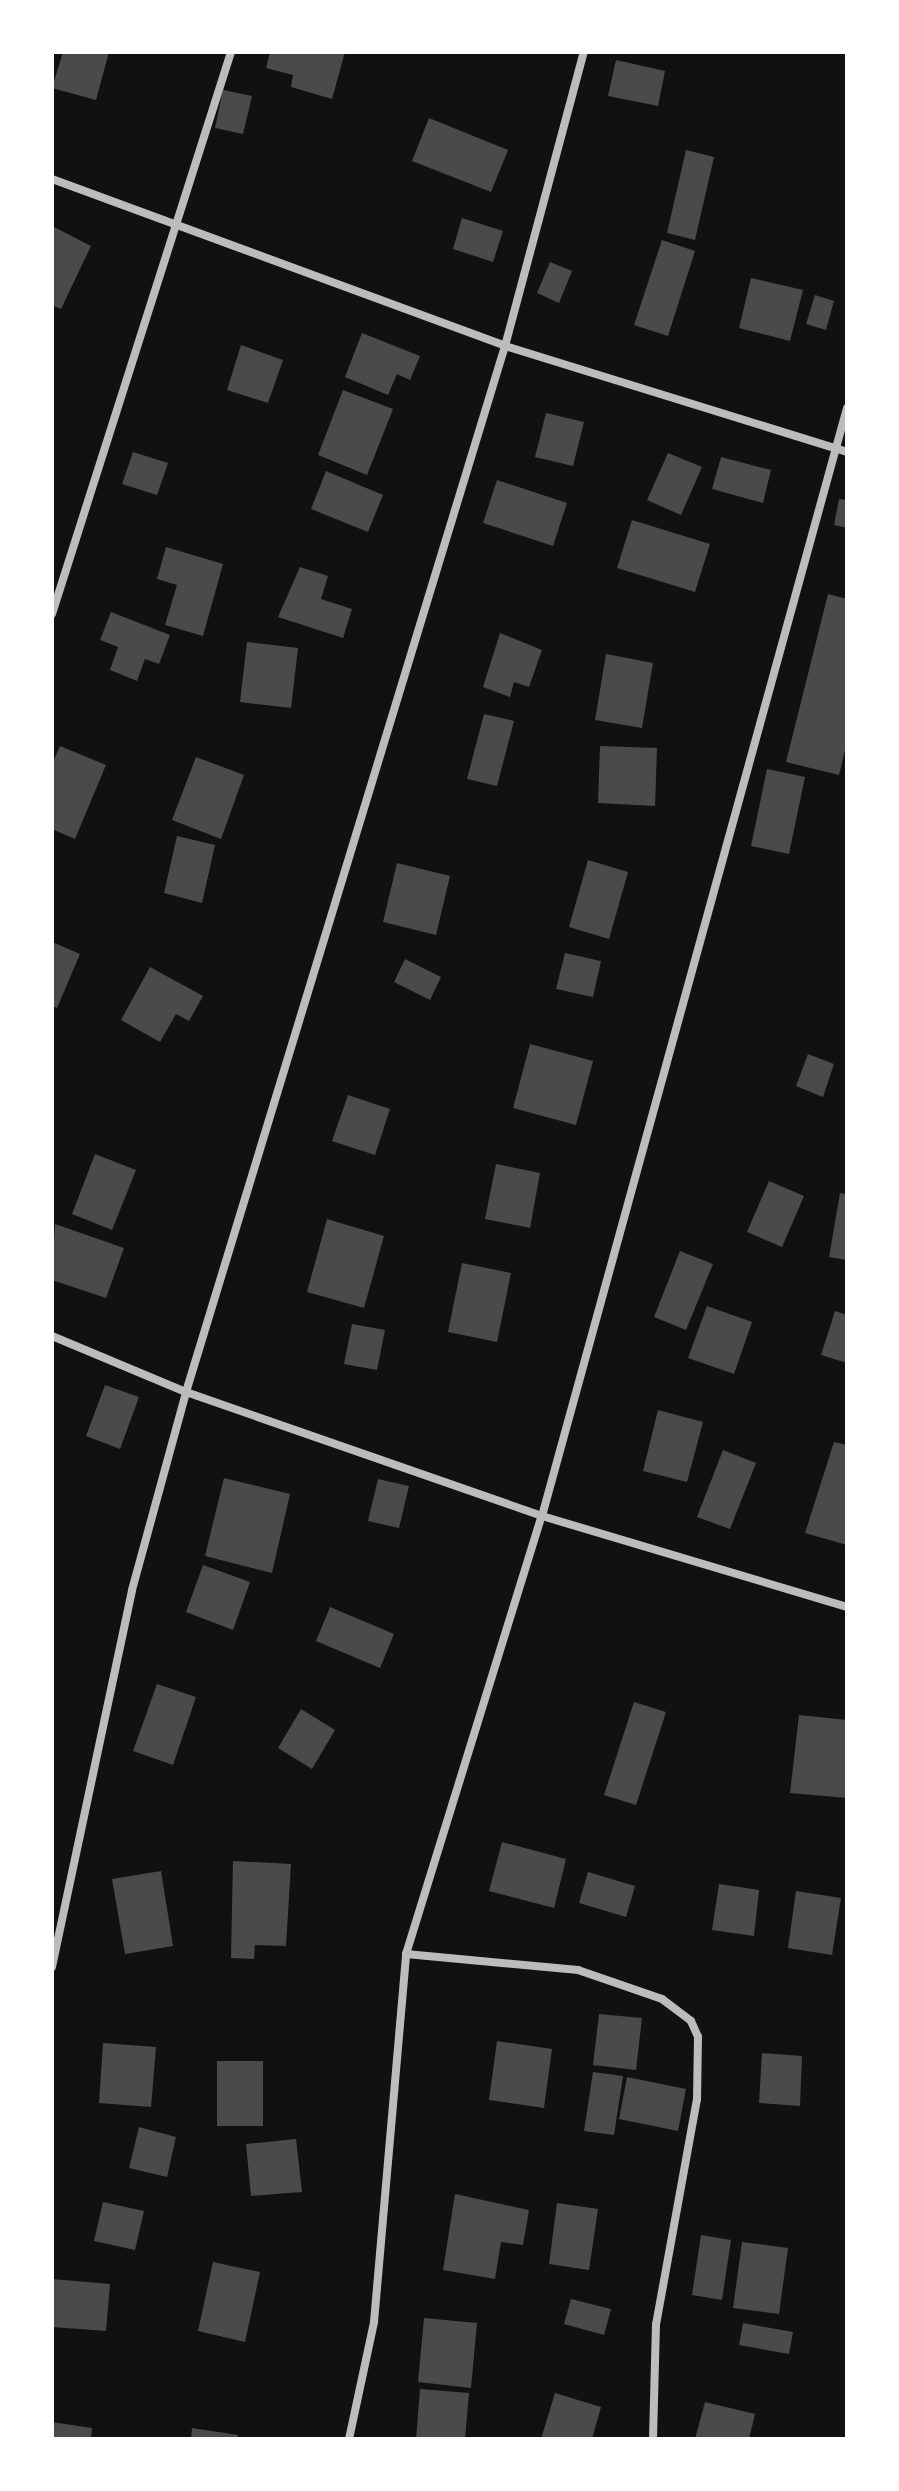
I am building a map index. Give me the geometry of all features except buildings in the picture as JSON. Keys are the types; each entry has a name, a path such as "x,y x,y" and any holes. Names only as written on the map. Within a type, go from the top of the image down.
{"street":[{"path":"52,614 172,227 231,52"},
{"path":"52,1967 132,1590 186,1392 505,346 584,52"},
{"path":"52,179 172,227 505,346 847,452"},
{"path":"349,2439 374,2322 406,1954 542,1516 833,447 847,408"},
{"path":"52,1336 186,1392 542,1516 847,1607"},
{"path":"406,1954 578,1970 662,1999 691,2021 698,2037 697,2099 656,2324 653,2439"}]}
